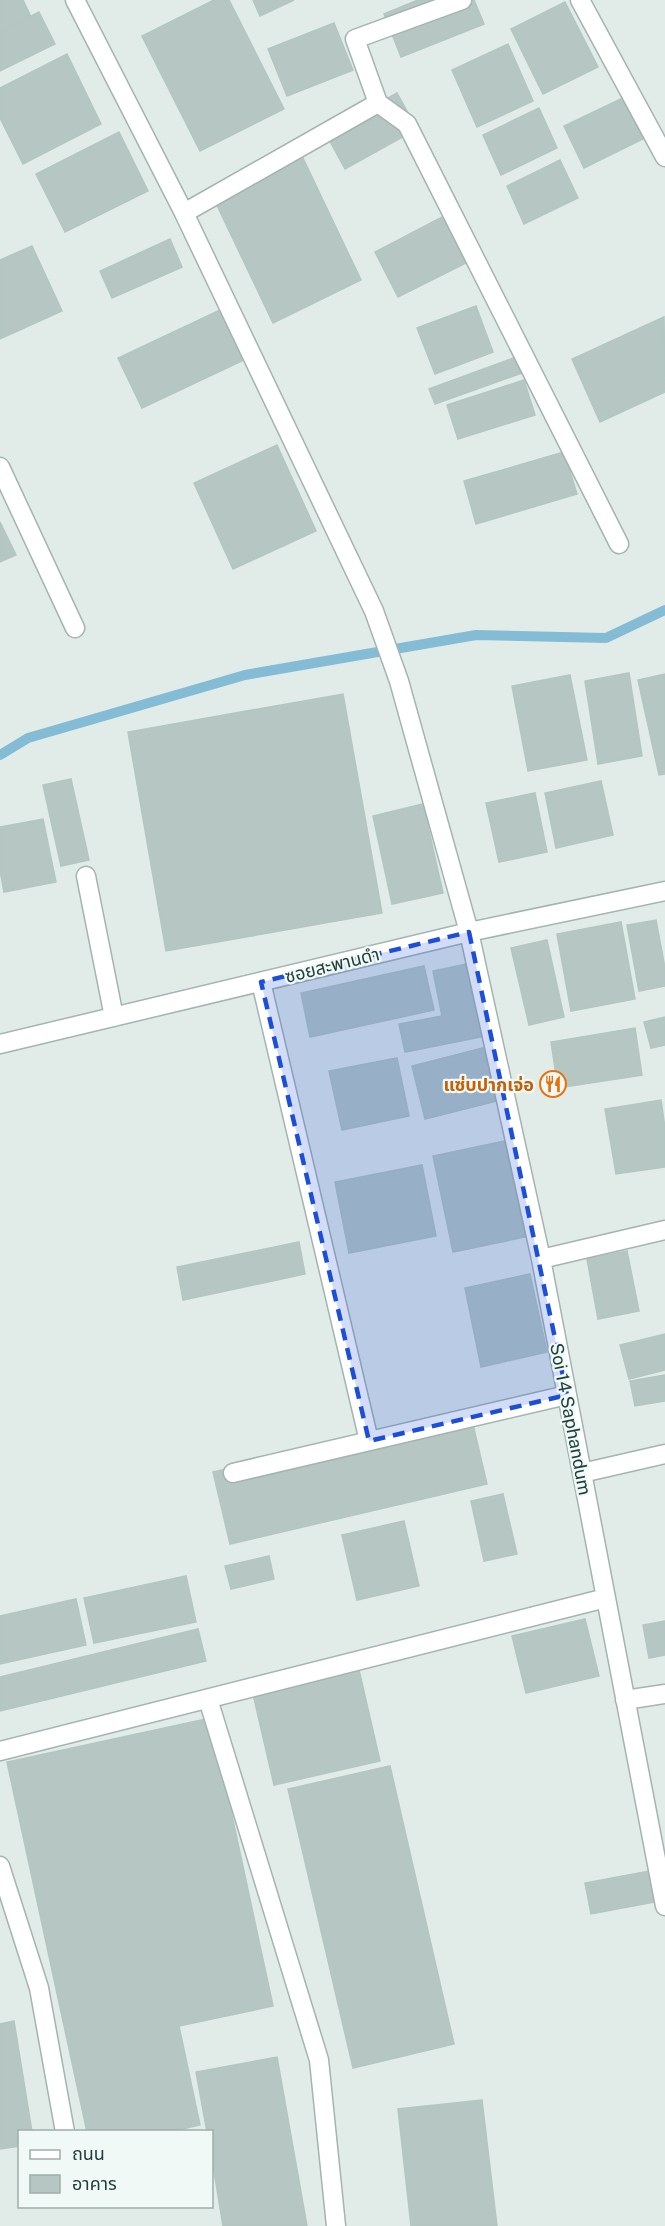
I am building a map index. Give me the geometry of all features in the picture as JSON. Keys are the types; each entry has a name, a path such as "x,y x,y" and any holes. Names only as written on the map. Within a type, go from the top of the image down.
{"street":[{"name":"Soi 14 Saphandum","path":"75,0 184,213 374,611 399,681 469,932 541,1259 665,1906"},
{"path":"462,0 355,39 378,103 407,124 619,544"},
{"path":"580,0 665,157"},
{"path":"184,213 378,103"},
{"path":"0,467 75,628"},
{"path":"87,876 114,1017"},
{"name":"ซอยสะพานดำ","path":"0,1044 469,932 665,891"},
{"path":"261,982 369,1441"},
{"path":"541,1259 665,1230"},
{"path":"233,1473 567,1395"},
{"path":"582,1473 665,1454"},
{"path":"0,1751 606,1598"},
{"path":"625,1700 665,1694"},
{"path":"208,1699 319,2060 336,2226"},
{"path":"0,1866 39,1988 65,2130"}],"highlighted area":[{"path":"469,932 567,1395 369,1441 261,982"}],"building":[{"path":"0,0 23,0 31,17 0,32"},
{"path":"214,0 229,0 284,109 200,151 142,36"},
{"path":"253,0 294,0 260,16"},
{"path":"418,0 474,0 484,24 401,57 384,14"},
{"path":"565,2 598,67 543,94 511,29"},
{"path":"39,12 55,44 0,71 0,32"},
{"path":"334,23 353,70 287,96 268,49"},
{"path":"508,44 533,101 477,127 452,70"},
{"path":"67,54 101,124 23,164 0,118 0,88"},
{"path":"397,93 417,129 345,169 325,132"},
{"path":"629,95 649,136 584,168 564,126"},
{"path":"539,108 557,148 501,175 483,135"},
{"path":"119,132 148,191 65,232 36,174"},
{"path":"302,156 361,280 273,323 214,199"},
{"path":"560,160 578,198 524,224 507,186"},
{"path":"446,215 470,261 398,297 375,252"},
{"path":"170,239 182,267 112,298 100,271"},
{"path":"32,246 62,311 0,339 0,260"},
{"path":"476,306 493,352 435,374 417,328"},
{"path":"220,310 244,360 142,408 118,358"},
{"path":"664,317 665,392 600,422 572,359"},
{"path":"516,357 522,373 435,404 429,389"},
{"path":"524,380 535,415 458,439 447,405"},
{"path":"277,445 316,531 233,569 194,483"},
{"path":"564,452 577,494 476,524 464,481"},
{"path":"0,522 16,555 0,562"},
{"path":"629,673 642,756 598,764 585,681"},
{"path":"665,674 665,774 659,775 638,680"},
{"path":"570,675 587,760 528,771 512,686"},
{"path":"343,694 382,913 166,951 128,732"},
{"path":"71,779 89,860 61,866 43,785"},
{"path":"601,781 613,835 556,848 545,793"},
{"path":"535,793 547,852 499,862 486,803"},
{"path":"423,804 443,893 392,904 373,816"},
{"path":"43,819 56,882 4,892 0,870 0,827"},
{"path":"656,920 665,968 665,986 639,991 627,925"},
{"path":"621,922 635,999 571,1011 557,934"},
{"path":"547,940 564,1017 529,1025 511,948"},
{"path":"472,963 486,1036 405,1052 399,1024 442,1016 433,971"},
{"path":"424,966 434,1010 310,1037 301,993"},
{"path":"665,1017 665,1045 651,1048 644,1022"},
{"path":"635,1028 642,1075 558,1088 551,1042"},
{"path":"483,1048 497,1101 425,1119 412,1066"},
{"path":"397,1058 409,1116 342,1130 329,1071"},
{"path":"661,1100 665,1128 665,1167 616,1174 605,1109"},
{"path":"505,1141 525,1237 453,1252 433,1156"},
{"path":"422,1165 436,1236 349,1253 335,1182"},
{"path":"299,1242 305,1274 183,1300 177,1267"},
{"path":"627,1251 639,1311 598,1319 587,1259"},
{"path":"530,1274 547,1352 481,1367 465,1288"},
{"path":"665,1334 665,1370 629,1379 620,1345"},
{"path":"665,1375 665,1401 635,1406 630,1381"},
{"path":"470,1412 487,1484 230,1544 213,1472"},
{"path":"503,1494 517,1554 484,1561 471,1501"},
{"path":"404,1521 419,1586 357,1600 342,1535"},
{"path":"269,1556 274,1579 231,1589 225,1566"},
{"path":"186,1576 196,1622 94,1643 84,1598"},
{"path":"76,1599 86,1645 0,1664 0,1616"},
{"path":"585,1619 599,1676 526,1693 512,1636"},
{"path":"665,1621 665,1655 649,1658 643,1625"},
{"path":"198,1629 206,1661 0,1711 0,1677"},
{"path":"359,1670 380,1761 274,1785 253,1694"},
{"path":"211,1718 273,2006 179,2026 200,2125 178,2130 87,2130 7,1762"},
{"path":"390,1766 454,2044 353,2068 288,1789"},
{"path":"649,1871 655,1902 591,1914 585,1883"},
{"path":"14,2021 32,2130 18,2130 18,2146 0,2149 0,2024"},
{"path":"277,2057 307,2226 223,2226 213,2165 213,2130 207,2130 196,2072"},
{"path":"482,2100 497,2226 411,2226 398,2109"}],"waterway":[{"path":"0,755 28,738 245,675 476,635 606,638 665,610"}],"place":[{"name":"แซ่บปากเจ่อ","path":"553,1084"}]}
